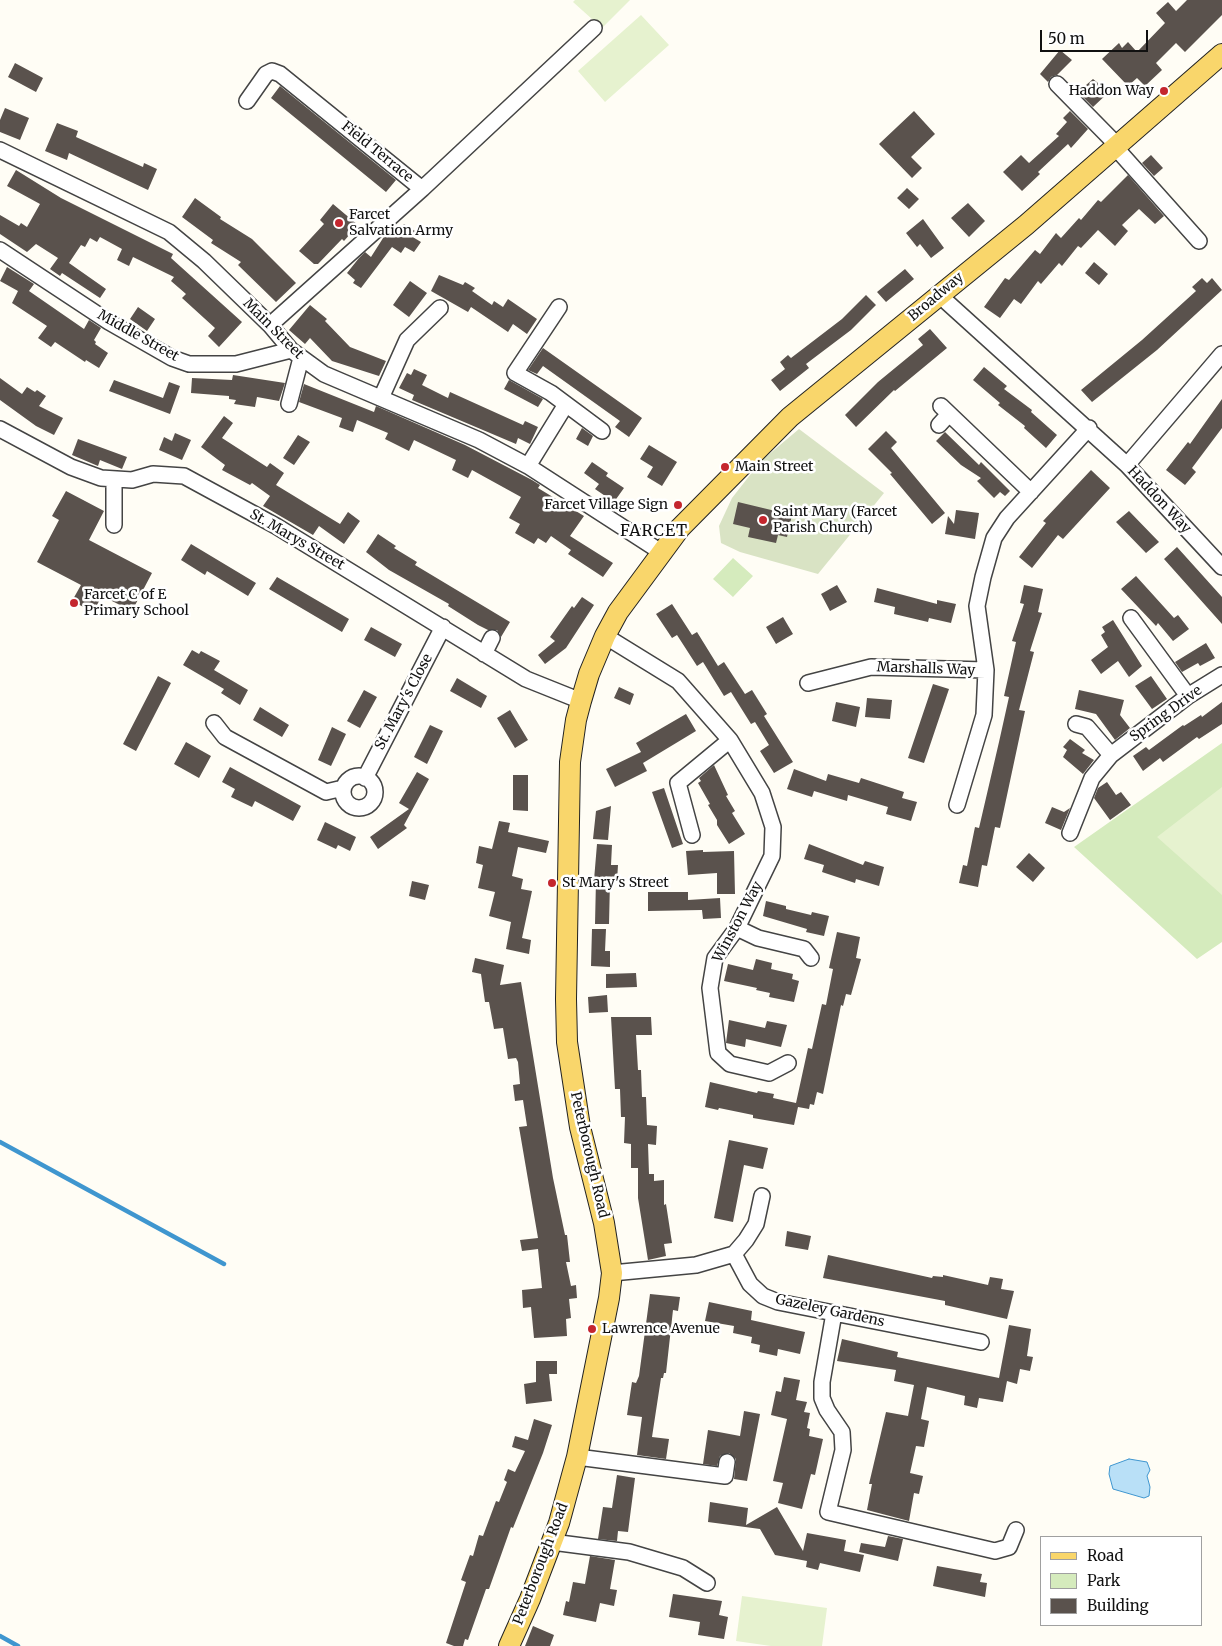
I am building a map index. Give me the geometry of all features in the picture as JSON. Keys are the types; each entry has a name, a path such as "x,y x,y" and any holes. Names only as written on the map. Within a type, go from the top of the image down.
{"main road":[{"name":"Broadway","path":"662,552 680,528 790,416 880,344 938,294 1026,225 1222,54"},
{"name":"Peterborough Road","path":"509,1646 552,1542 577,1456 609,1298 612,1272 604,1223 580,1127 567,1042 570,762 576,720 581,701 589,674 605,636 618,612 662,552"}],"street":[{"path":"422,189 594,28"},
{"name":"Field Terrace","path":"247,100 266,74 272,71 280,74 422,189 270,325"},
{"path":"1056,84 1116,146 1199,241"},
{"name":"Main Street","path":"0,150 169,232 204,261 270,325 296,354 324,374 479,440 528,466 662,552"},
{"name":"Middle Street","path":"0,250 109,322 172,358 189,364 236,364 296,354"},
{"name":"Haddon Way","path":"938,294 1089,428 1127,465 1222,567"},
{"path":"559,307 515,373 551,393 565,406 602,431"},
{"path":"382,398 407,340 440,308"},
{"path":"289,404 296,354"},
{"path":"1127,465 1222,354"},
{"path":"528,466 565,406"},
{"path":"939,426 945,410 1031,492"},
{"name":"Marshalls Way","path":"957,805 984,715 986,670 978,606 982,577 994,538 1007,518 1089,428"},
{"name":"St. Marys Street","path":"0,429 72,467 101,478 132,480 153,474 184,476 276,526 526,679 581,701"},
{"path":"114,479 114,525"},
{"path":"1131,618 1136,638 1188,696"},
{"name":"St. Mary's Close","path":"365,778 443,627"},
{"name":"Winston Way","path":"605,636 678,681 730,740 762,793 778,827 772,856 737,928 715,958 710,988 718,1053 730,1064 769,1073 788,1063"},
{"path":"484,654 492,638"},
{"name":"Marshalls Way","path":"808,683 870,667 986,670"},
{"name":"Spring Drive","path":"1076,826 1092,778 1111,755 1188,696 1222,675"},
{"path":"214,723 225,737 326,792 343,788"},
{"path":"1076,724 1087,727 1111,755"},
{"path":"692,835 678,783 730,740"},
{"path":"354,777 365,778 373,784 375,794 366,807 356,808 347,803 343,794 343,788 354,777"},
{"path":"737,928 758,938 804,949 811,958"},
{"path":"612,1272 696,1265 734,1254 756,1224 762,1196"},
{"name":"Gazeley Gardens","path":"734,1254 750,1284 763,1296 778,1302 981,1342"},
{"path":"834,1313 822,1382 822,1398 827,1410 842,1432 843,1450 828,1512 995,1551 1009,1547 1016,1530"},
{"path":"577,1456 725,1476 727,1462"},
{"path":"552,1542 629,1552 683,1568 707,1583"}],"green space":[{"path":"575,0 630,0 602,28 573,2"},
{"path":"641,15 669,45 605,102 578,71"},
{"path":"799,429 884,493 818,574 740,552 721,543 719,526 732,498 761,461"},
{"path":"733,558 753,576 733,597 713,579"},
{"path":"1222,743 1222,942 1197,959 1074,847"},
{"path":"1222,787 1222,895 1157,837"},
{"path":"742,1596 827,1608 822,1646 771,1646 736,1641"}],"water":[{"path":"1129,1459 1147,1462 1150,1470 1147,1476 1150,1487 1149,1496 1144,1498 1113,1489 1109,1474 1110,1466"}],"building":[{"path":"1187,0 1222,0 1222,15 1185,52 1176,43 1156,63 1162,70 1145,86 1137,78 1128,86 1102,59 1119,43 1122,48 1128,42 1137,52 1165,23 1156,13 1168,2 1176,11"},
{"path":"1060,50 1072,60 1057,75 1051,77 1048,82 1040,74"},
{"path":"15,63 43,78 36,92 8,77"},
{"path":"1093,79 1109,92 1093,107 1078,92"},
{"path":"280,86 396,180 386,192 271,98"},
{"path":"5,108 29,118 20,140 0,132 0,120"},
{"path":"914,111 935,134 911,157 922,168 912,178 879,144"},
{"path":"1070,111 1088,129 1071,148 1068,144 1038,172 1040,174 1022,191 1003,172 1021,155 1029,163 1059,136 1056,134 1067,122 1063,118"},
{"path":"57,123 78,131 76,137 143,167 144,163 157,169 148,190 69,153 67,160 45,151"},
{"path":"1151,155 1163,168 1154,176 1142,163"},
{"path":"16,170 61,198 173,254 171,258 242,322 219,347 208,336 215,328 182,298 186,294 171,281 174,277 133,257 129,266 117,260 122,249 100,237 97,242 90,238 85,247 81,245 69,263 106,289 100,298 62,273 60,276 50,269 58,258 36,244 27,252 0,234 0,215 19,226 21,223 27,227 40,204 7,186"},
{"path":"1128,175 1164,216 1155,224 1139,209 1122,225 1128,231 1115,246 1098,230 1081,248 1078,246 1062,266 1059,263 1041,284 1038,281 1021,304 1014,299 1000,318 984,307 1005,278 1009,280 1035,250 1040,254 1056,233 1061,238 1079,218 1081,220 1098,200 1101,202"},
{"path":"907,188 919,199 909,209 897,198"},
{"path":"195,198 221,217 220,219 252,239 296,283 276,302 238,265 241,262 211,243 213,240 182,217"},
{"path":"968,203 985,221 969,237 951,218"},
{"path":"333,204 358,225 344,241 342,239 318,264 314,264 299,251 324,224 320,220"},
{"path":"923,219 944,248 931,258 920,244 917,247 906,233"},
{"path":"404,224 415,231 411,236 421,242 414,252 405,247 401,253 392,247 361,288 353,283 355,280 347,273 359,258 365,252 371,257 385,235 396,225 401,228"},
{"path":"1094,262 1108,274 1099,285 1085,273"},
{"path":"7,267 34,284 29,291 84,329 89,320 101,328 94,340 95,344 108,353 99,368 86,360 85,362 55,342 51,347 38,338 47,326 12,303 18,291 0,281"},
{"path":"905,269 914,279 886,302 877,292"},
{"path":"439,275 463,285 465,282 475,288 472,291 492,305 494,301 503,307 508,299 537,319 527,334 513,324 508,332 471,307 468,312 431,291"},
{"path":"1202,278 1207,283 1212,278 1222,290 1157,350 1092,402 1081,390 1142,340 1196,291 1192,287"},
{"path":"410,281 427,293 409,317 393,305"},
{"path":"866,295 876,305 851,330 806,364 809,368 780,391 771,380 785,369 780,362 788,355 791,358 842,319"},
{"path":"310,305 327,319 325,321 350,347 386,361 379,376 332,361 310,338 305,344 289,330"},
{"path":"138,307 155,319 147,331 130,319"},
{"path":"930,329 947,348 894,390 856,427 845,415 878,382 923,345 918,339"},
{"path":"543,348 642,418 629,437 615,427 620,421 543,366 537,374 528,370"},
{"path":"984,367 1007,386 1004,389 1032,410 1031,412 1057,435 1046,448 1024,428 1025,426 998,405 1000,403 973,380"},
{"path":"414,369 427,375 422,385 448,398 450,392 523,425 525,421 538,427 530,444 518,438 516,444 412,400 414,395 399,388 407,373 411,375"},
{"path":"233,375 285,383 279,401 257,397 255,407 234,404 236,400 229,399 229,396 191,393 192,378 232,380"},
{"path":"0,378 22,394 27,387 35,392 37,390 46,396 39,406 63,418 54,435 36,426 0,400"},
{"path":"114,380 163,398 169,382 180,386 170,414 109,391"},
{"path":"509,380 543,399 538,407 504,389"},
{"path":"304,384 374,412 376,406 465,445 532,480 540,485 538,488 584,516 570,536 613,563 603,577 568,554 571,550 551,536 546,543 538,538 534,544 515,533 520,524 509,518 521,497 472,470 468,478 452,470 456,460 414,440 409,451 385,439 388,433 357,420 353,432 339,427 342,418 299,402"},
{"path":"1222,399 1222,428 1192,468 1196,472 1185,485 1166,470 1188,442 1190,444"},
{"path":"224,416 233,423 222,438 267,467 270,463 284,473 276,485 340,524 348,512 360,521 344,544 319,526 313,535 263,506 270,496 252,483 250,485 222,470 225,465 201,447"},
{"path":"582,428 593,436 588,446 576,439"},
{"path":"886,431 897,442 891,448 945,513 932,524 890,474 892,473 868,449"},
{"path":"945,432 979,465 981,462 1010,491 1005,496 1000,492 994,498 977,481 981,478 961,465 936,441"},
{"path":"175,433 191,440 182,460 159,450 164,437 172,441"},
{"path":"298,435 310,442 294,465 283,458"},
{"path":"78,439 127,457 122,469 100,460 98,466 72,455"},
{"path":"649,445 677,462 662,486 647,477 653,467 640,459"},
{"path":"592,462 608,473 606,476 624,488 614,502 595,489 599,484 584,473"},
{"path":"1091,470 1110,488 1063,539 1058,535 1032,568 1019,557 1046,523 1043,521"},
{"path":"66,491 104,511 89,540 152,573 132,611 102,596 93,612 72,601 81,585 37,562 59,520 52,516"},
{"name":"Saint Mary (Farcet Parish Church)","path":"738,502 792,515 787,537 778,535 776,543 748,537 750,528 733,524"},
{"path":"956,510 979,513 975,539 945,534 948,516 954,524"},
{"path":"1129,511 1159,542 1146,553 1116,522"},
{"path":"378,534 396,546 394,548 417,562 415,565 510,622 501,637 497,630 488,630 478,625 448,606 449,604 389,570 366,552"},
{"path":"191,544 256,583 248,596 207,571 205,575 181,560"},
{"path":"1177,547 1222,597 1222,624 1164,559"},
{"path":"1136,576 1174,618 1178,615 1189,629 1173,641 1158,623 1156,626 1121,589"},
{"path":"277,577 349,619 342,632 269,589"},
{"path":"837,585 847,602 830,611 821,594"},
{"path":"1024,585 1043,589 1038,612 1042,613 1030,651 1034,652 1019,710 1025,711 1000,828 995,827 987,866 982,865 978,887 959,883 963,865 967,866 975,827 979,828 1009,697 1004,696 1016,642 1012,641 1024,604 1020,603"},
{"path":"877,588 937,604 937,600 956,604 951,623 929,618 928,622 894,614 895,607 874,602"},
{"path":"582,597 594,605 566,648 545,664 538,655 555,641 550,637 572,606 574,608"},
{"path":"672,604 692,635 697,632 718,666 724,662 745,694 752,690 767,714 764,716 793,762 774,773 760,751 769,745 755,722 751,724 731,692 724,696 703,662 697,666 677,635 672,638 656,614"},
{"path":"783,617 793,634 776,644 766,627"},
{"path":"1113,620 1142,666 1129,677 1118,661 1101,674 1091,660 1108,647 1101,635 1105,632 1102,627"},
{"path":"371,627 402,644 395,657 364,640"},
{"path":"1206,643 1215,658 1200,666 1198,663 1182,672 1175,662"},
{"path":"192,650 199,654 201,651 220,661 214,670 248,690 240,705 221,693 224,689 183,665"},
{"path":"158,676 171,683 136,751 123,744"},
{"path":"1151,676 1167,699 1152,709 1135,686"},
{"path":"457,678 487,696 481,708 450,691"},
{"path":"933,684 949,689 924,763 908,758"},
{"path":"619,687 634,694 630,705 614,698"},
{"path":"364,690 377,697 360,728 347,721"},
{"path":"1079,690 1124,700 1120,715 1130,728 1115,740 1096,714 1075,709"},
{"path":"867,698 892,700 890,719 865,717"},
{"path":"836,702 860,707 856,727 832,721"},
{"path":"1222,702 1222,724 1199,739 1197,737 1163,762 1160,758 1143,771 1133,756 1146,747 1149,750 1183,725 1201,715 1202,717"},
{"path":"260,707 289,725 282,737 253,720"},
{"path":"510,710 528,740 515,748 497,718"},
{"path":"686,714 696,731 643,763 647,771 615,787 606,769 641,752 636,743"},
{"path":"430,725 443,731 427,764 414,757"},
{"path":"332,727 346,734 331,766 318,760"},
{"path":"1070,739 1085,750 1082,753 1094,760 1083,774 1063,757 1067,750 1063,747"},
{"path":"186,742 211,756 199,778 174,764"},
{"path":"714,765 728,795 726,796 735,811 732,813 745,834 729,844 717,825 717,820 708,805 710,804 698,783 701,781 699,778"},
{"path":"230,767 301,806 293,821 255,801 252,807 231,797 235,789 222,782"},
{"path":"794,769 826,781 828,774 859,783 861,778 904,792 902,798 917,802 911,821 886,814 888,807 848,795 847,801 814,791 812,797 787,789"},
{"path":"417,772 429,779 404,825 407,828 378,849 370,837 409,809 399,803"},
{"path":"513,775 528,775 528,811 513,810"},
{"path":"1107,782 1116,795 1121,792 1131,805 1110,820 1094,798 1098,788"},
{"path":"664,788 683,844 672,848 652,792"},
{"path":"611,806 608,840 593,839 596,811"},
{"path":"1052,807 1064,812 1070,808 1061,830 1045,823"},
{"path":"499,821 510,823 508,832 549,841 546,853 518,847 512,876 523,879 521,889 532,891 522,938 531,940 529,954 506,949 511,922 489,916 495,892 478,888 483,865 476,863 479,846 492,849"},
{"path":"325,822 356,837 350,851 338,845 336,849 317,840"},
{"path":"597,844 612,845 611,865 618,865 617,881 610,881 609,924 595,924 596,880 594,880"},
{"path":"809,844 863,865 865,861 884,867 879,886 856,879 855,883 822,872 824,865 804,859"},
{"path":"703,850 703,852 734,851 735,894 717,894 717,873 688,875 686,851"},
{"path":"1029,853 1045,868 1033,882 1016,867"},
{"path":"412,881 429,885 425,900 409,896"},
{"path":"648,892 688,892 688,900 720,898 721,918 703,919 702,910 648,911"},
{"path":"766,901 786,906 786,909 811,915 812,912 829,916 824,936 806,932 807,929 763,916"},
{"path":"592,929 606,929 605,951 610,951 610,967 591,966"},
{"path":"837,932 860,937 856,958 861,959 851,995 846,994 843,1006 841,1005 823,1094 817,1092 814,1105 810,1104 809,1109 798,1107 794,1125 753,1118 753,1115 719,1108 718,1110 705,1107 710,1082 757,1093 758,1091 774,1094 773,1098 796,1103 808,1048 812,1049 822,1004 826,1005 833,969 829,968"},
{"path":"475,958 504,965 500,985 521,982 553,1178 565,1235 567,1235 570,1262 566,1262 571,1286 576,1285 577,1298 569,1299 571,1318 566,1319 567,1336 534,1338 531,1307 523,1308 522,1290 542,1288 538,1249 522,1251 520,1240 538,1238 519,1127 527,1126 523,1100 515,1101 513,1085 520,1084 518,1062 516,1058 508,1059 503,1028 494,1029 489,1002 485,1002 481,974 472,972"},
{"path":"756,959 772,963 771,969 793,974 792,979 799,981 794,1002 769,997 770,993 756,990 757,988 724,981 728,964 753,970"},
{"path":"636,973 637,987 606,988 606,974"},
{"path":"607,995 608,1012 589,1013 588,997"},
{"path":"611,1017 651,1017 652,1035 636,1035 638,1070 641,1070 642,1097 646,1097 647,1125 657,1126 656,1145 648,1144 649,1174 654,1174 654,1181 664,1180 664,1205 666,1204 672,1243 664,1244 666,1256 648,1260 638,1198 638,1168 631,1168 631,1144 624,1143 625,1117 621,1117 620,1089 615,1089"},
{"path":"729,1020 765,1028 767,1021 787,1025 781,1047 746,1039 745,1047 726,1043"},
{"path":"729,1140 768,1148 763,1169 744,1165 733,1222 714,1218"},
{"path":"787,1231 811,1236 808,1250 785,1246"},
{"path":"828,1255 932,1278 933,1276 943,1277 943,1275 988,1285 990,1277 1003,1279 1001,1289 1014,1291 1007,1319 945,1305 945,1301 823,1278"},
{"path":"650,1294 680,1297 678,1311 673,1310 666,1373 661,1378 652,1437 669,1439 666,1459 637,1455 642,1417 627,1415 632,1382 636,1383 639,1376"},
{"path":"709,1302 752,1311 751,1320 805,1332 800,1354 778,1349 777,1356 759,1352 760,1345 751,1343 752,1337 733,1333 734,1326 705,1321"},
{"path":"1009,1325 1031,1329 1027,1356 1033,1357 1030,1371 1020,1369 1017,1384 1007,1381 1003,1402 979,1398 977,1408 964,1405 965,1396 927,1387 921,1419 929,1421 924,1447 916,1446 910,1473 923,1476 919,1494 914,1493 909,1521 867,1510 872,1484 869,1484 886,1412 908,1416 914,1385 894,1381 896,1370 837,1361 842,1339 898,1352 897,1357 999,1378"},
{"path":"536,1361 557,1361 557,1374 549,1374 552,1401 526,1404 524,1384 536,1382"},
{"path":"784,1377 800,1380 796,1400 807,1402 804,1412 810,1413 807,1428 810,1429 809,1436 823,1439 815,1475 811,1474 802,1509 778,1503 783,1483 773,1481 787,1419 771,1415 776,1391 781,1392"},
{"path":"744,1411 760,1414 747,1481 734,1479 736,1459 729,1453 720,1456 717,1466 703,1464 708,1430 740,1436"},
{"path":"534,1419 552,1425 543,1453 513,1528 511,1527 489,1589 486,1589 468,1640 465,1639 463,1646 454,1646 446,1643 466,1582 461,1580 470,1555 473,1556 479,1535 483,1536 496,1501 499,1502 507,1482 504,1480 508,1469 515,1472 525,1451 512,1447 515,1436 528,1440"},
{"path":"617,1475 635,1478 628,1532 618,1531 617,1541 598,1539 603,1507 612,1508"},
{"path":"710,1502 748,1508 746,1525 777,1507 803,1551 807,1533 846,1540 844,1551 864,1555 860,1572 820,1563 818,1570 806,1567 807,1561 775,1555 760,1529 708,1522"},
{"path":"888,1536 903,1539 898,1561 859,1552 861,1543 885,1547"},
{"path":"590,1556 615,1560 610,1589 617,1590 614,1606 600,1603 596,1622 563,1615 566,1601 569,1602 573,1582 585,1584"},
{"path":"937,1566 982,1574 980,1582 987,1583 985,1597 933,1586"},
{"path":"673,1594 722,1601 719,1615 728,1617 724,1639 698,1635 700,1622 669,1617"},
{"path":"533,1626 554,1635 550,1646 525,1646"}],"waterway":[{"path":"0,1142 224,1264"},
{"path":"0,1636 18,1646"}],"place":[{"name":"Haddon Way","path":"1164,91"},
{"name":"Farcet Salvation Army","path":"339,223"},
{"name":"Main Street","path":"725,467"},
{"name":"Farcet Village Sign","path":"678,505"},
{"name":"Saint Mary (Farcet Parish Church)","path":"763,520"},
{"name":"Farcet C of E Primary School","path":"74,603"},
{"name":"St Mary's Street","path":"552,883"},
{"name":"Lawrence Avenue","path":"592,1329"}],"district":[{"name":"FARCET","path":"654,531"}]}
